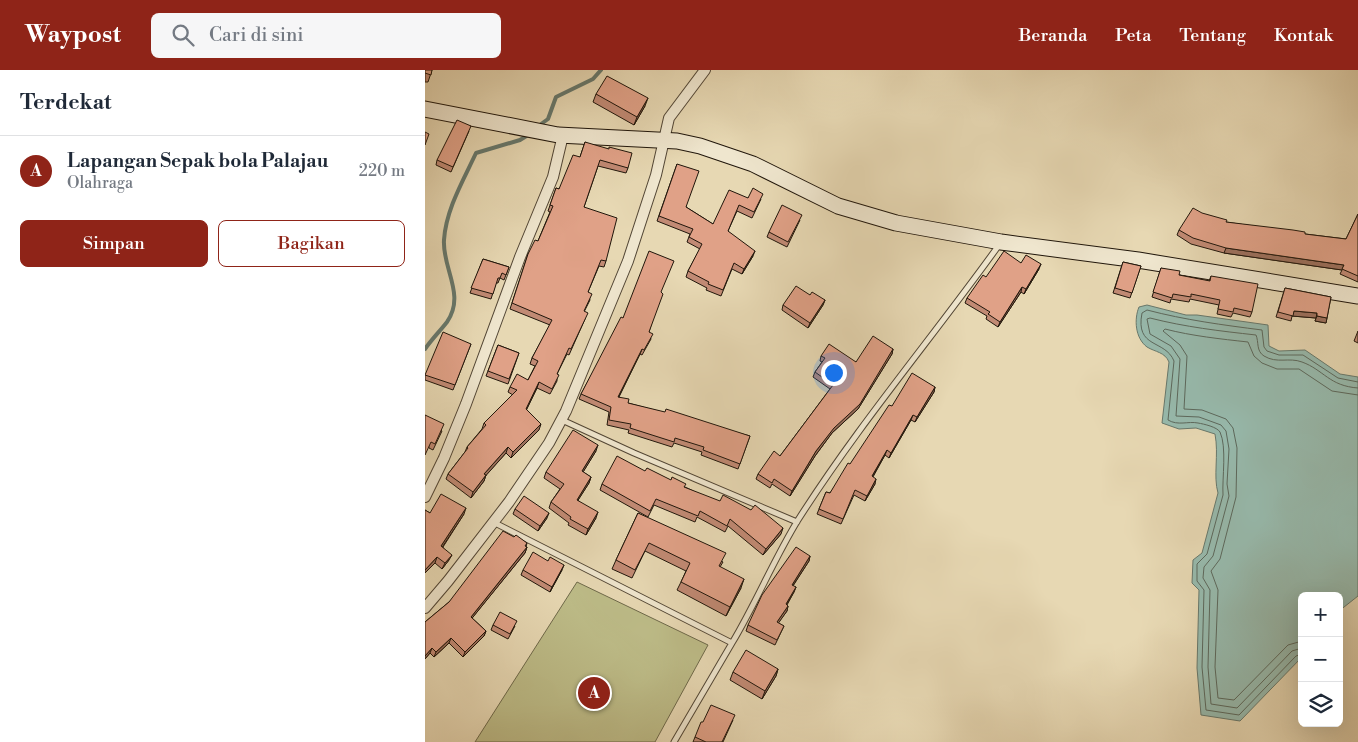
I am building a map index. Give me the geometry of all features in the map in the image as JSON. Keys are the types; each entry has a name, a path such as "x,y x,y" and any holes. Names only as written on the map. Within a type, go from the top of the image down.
{"main road":[{"path":"425,109 525,130 561,135 664,140 701,146 735,156 775,173 838,206 872,217 1001,242 1129,259 1358,296"}],"street":[{"path":"425,608 532,469 561,419 574,394 628,261 652,191 666,128 674,109 705,70"},
{"path":"425,497 444,458 466,404 522,250 553,176 561,135"}],"lane":[{"path":"674,742 732,643 797,522 865,421 922,351 1001,242"},
{"path":"561,419 634,454 797,522"},
{"path":"493,522 732,643"}],"shaded area":[{"path":"577,582 708,645 655,742 475,742"}],"water":[{"path":"1147,305 1186,315 1268,325 1269,346 1279,351 1305,350 1340,374 1358,377 1358,596 1343,608 1343,592 1298,592 1298,661 1240,721 1201,715 1197,668 1199,590 1192,583 1193,560 1202,553 1218,493 1215,434 1196,428 1179,429 1162,423 1169,362 1162,354 1147,347 1140,339 1136,323 1139,307"}],"building":[{"path":"425,70 432,70 431,75 425,73"},
{"path":"607,76 648,98 637,117 596,94"},
{"path":"457,120 471,126 453,167 437,160"},
{"path":"425,132 429,134 425,145"},
{"path":"585,142 632,153 628,168 600,160 584,207 617,218 606,261 601,260 588,292 592,294 584,311 588,313 571,349 569,348 552,389 539,382 526,409 541,424 513,452 508,447 484,474 486,475 473,492 448,474 467,447 486,425 484,423 517,390 510,387 517,374 528,380 538,361 532,358 552,320 512,303 528,254 535,240 538,241 553,206 550,205 556,188 559,189 573,155 580,157"},
{"path":"677,164 699,171 686,207 713,224 729,190 748,198 753,188 763,194 754,212 739,205 728,231 755,251 744,269 734,263 723,290 708,284 709,282 688,271 702,244 689,237 693,229 659,216"},
{"path":"782,205 802,215 788,242 769,232"},
{"path":"1193,208 1202,213 1227,220 1226,222 1346,239 1358,214 1358,276 1342,269 1344,265 1226,248 1193,238 1179,230"},
{"path":"649,251 674,261 661,292 663,294 649,332 653,334 644,350 642,349 618,397 629,399 628,403 665,412 666,409 750,436 740,464 703,450 704,447 675,438 674,442 630,428 631,424 609,420 611,407 581,394 621,317 623,318"},
{"path":"1004,251 1021,263 1026,255 1041,264 1026,289 1022,287 1000,322 988,314 990,312 967,298 983,275 986,277"},
{"path":"483,259 509,267 506,275 502,273 500,278 498,278 493,294 471,288"},
{"path":"1123,262 1141,266 1132,293 1115,288"},
{"path":"1161,268 1180,271 1179,275 1210,281 1211,276 1258,284 1252,312 1234,308 1233,312 1218,309 1220,300 1191,294 1191,297 1173,294 1172,298 1153,292"},
{"path":"796,286 810,295 812,292 825,300 810,323 783,305"},
{"path":"1285,288 1331,297 1327,318 1317,316 1317,313 1294,311 1293,316 1278,312"},
{"path":"443,332 471,344 455,385 425,375"},
{"path":"873,336 893,349 860,404 834,428 816,451 792,491 774,479 772,483 758,474 774,451 780,456 833,385 815,372 825,358 821,356 829,344 856,362"},
{"path":"498,345 519,353 509,379 488,371"},
{"path":"912,373 935,387 917,417 913,415 891,453 887,450 872,476 876,479 867,496 855,490 843,519 819,509 826,492 830,493 848,463 850,464 889,405 892,406"},
{"path":"425,415 444,424 435,444 431,442 425,455"},
{"path":"573,430 598,445 582,471 591,477 577,500 598,512 588,529 570,519 571,517 551,502 564,484 546,472"},
{"path":"617,456 645,471 647,468 671,480 672,477 686,484 684,487 720,501 723,495 751,510 755,505 783,528 766,549 730,519 727,526 700,511 698,516 656,499 650,511 602,484"},
{"path":"441,494 466,508 441,546 452,555 445,563 437,557 425,570 425,510 430,513"},
{"path":"524,496 549,513 540,526 515,509"},
{"path":"638,513 726,553 719,566 744,579 730,607 681,582 690,563 649,543 635,570 616,560"},
{"path":"503,531 514,537 516,535 527,543 525,546 527,547 471,617 486,631 465,652 451,638 436,652 432,648 425,656 425,622 449,602"},
{"path":"796,547 810,556 792,585 796,587 786,604 788,606 777,622 784,626 777,640 748,625 762,595"},
{"path":"533,552 548,561 550,557 564,565 552,587 523,570"},
{"path":"500,612 517,621 510,634 493,625"},
{"path":"746,650 778,669 765,691 733,672"},
{"path":"711,705 735,715 722,742 706,742 695,737"}],"waterway":[{"path":"537,127 548,119 556,97 593,79 601,70"},
{"path":"425,349 447,322 452,312 454,292 444,250 445,228 466,173 476,153 520,140 528,135"}],"place":[{"name":"Lapangan Sepak bola Palajau","path":"594,693"}]}
